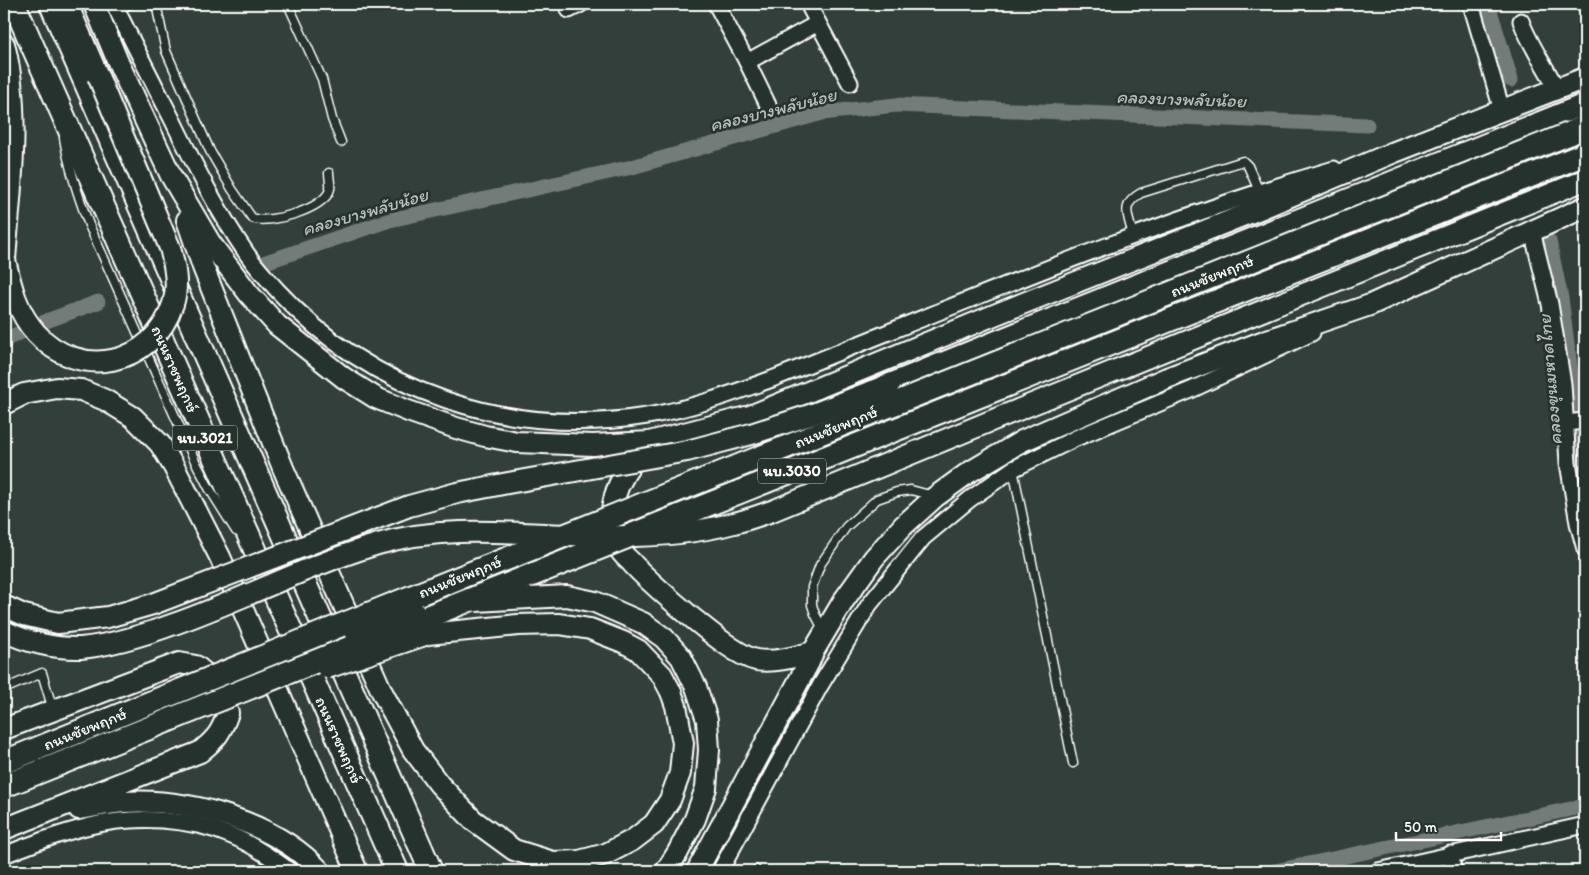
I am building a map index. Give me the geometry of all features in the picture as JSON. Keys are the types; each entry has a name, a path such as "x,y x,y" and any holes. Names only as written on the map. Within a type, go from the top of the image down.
{"main road":[{"name":"ถนนราชพฤกษ์","path":"14,4 397,871"},
{"name":"ถนนราชพฤกษ์","path":"51,4 431,871"},
{"path":"4,44 12,88 14,120 5,260 13,291 23,314 34,332 54,348 79,361 98,363 134,352 160,330 169,315 174,302 176,268 170,248 68,4"},
{"path":"94,4 118,62 171,176 211,244 254,300 278,325 344,378 376,398 456,428 517,442 593,445 649,442 750,416 999,313 1262,208 1392,153 1585,78"},
{"path":"4,606 24,615 58,623 108,617 153,604 409,506 457,493 687,452 751,434 813,414 890,384 1585,104"},
{"name":"ถนนชัยพฤกษ์","path":"4,762 380,609 1578,130"},
{"name":"ถนนชัยพฤกษ์","path":"4,786 1583,155"},
{"path":"4,794 334,665 428,634 518,624 559,624 590,629 638,650 662,675 676,706 683,743 680,773 670,800 654,824 633,840 606,854 579,860 554,862 514,850 473,820 439,784 413,750 382,692 283,468 203,267 171,176"},
{"path":"4,631 15,637 53,646 80,648 143,635 193,618 346,555 380,544 423,535 463,532 602,536 699,530 734,523 772,511 1585,180"},
{"path":"697,871 813,652 844,600 874,558 903,526 935,497 968,473 1022,441 1176,375 1264,341 1370,305 1585,207"},
{"path":"4,404 24,394 49,389 81,390 105,400 132,417 160,444 220,557 357,871"},
{"path":"649,442 635,458 615,492 611,526 619,550 646,579 714,635 745,656 755,660 768,661 813,652"},
{"path":"4,767 254,665 354,627 481,600 567,596 595,602 644,623 664,638 681,657 696,687 707,720 708,730 709,750 706,788 695,819 666,871"},
{"path":"4,729 179,663 196,666 208,676 228,713 222,731 200,752 45,815 4,829"},
{"path":"45,815 124,802 164,802 208,809 282,840 320,871"}],"street":[{"path":"716,4 768,106"},
{"path":"808,4 850,83"},
{"path":"1471,4 1502,110"},
{"path":"120,6 207,189 248,256 297,311 333,342 364,362 413,388 466,406 504,415 552,421 589,421 646,416 725,396 1133,235 1258,191 1392,153"},
{"path":"1520,20 1527,38 1540,57 1557,89"},
{"path":"747,62 818,23"},
{"path":"1532,231 1550,304 1563,384 1567,422 1568,463 1578,523 1585,549"},
{"path":"720,871 820,686 869,605 923,538 970,499 1013,469 1076,438 1191,390 1370,305"},
{"path":"1567,422 1585,421"},
{"path":"4,855 49,837 91,825 121,821 157,821 198,825 233,836 290,871"},
{"path":"1378,871 1585,824"},
{"path":"1450,854 1454,871"}],"lane":[{"path":"156,4 166,52 206,144 232,189 252,218 260,221 284,216 302,212 316,204 323,199 330,189 329,173"},
{"path":"288,4 322,79 340,142"},
{"path":"1133,235 1126,210 1128,203 1141,193 1243,161 1248,166 1258,191"},
{"path":"1013,469 1073,763"},
{"path":"824,633 813,610 812,588 820,565 846,527 877,499 897,492 911,490 935,497"},
{"path":"4,689 42,673 53,710"}],"waterway":[{"name":"คลองขุนมหาดไทย","path":"1488,4 1511,80"},
{"name":"คลองบางพลับน้อย","path":"263,263 390,220 632,167 822,113 896,105 1367,125"},
{"name":"คลองขุนมหาดไทย","path":"1549,241 1561,298 1575,403 1574,439 1581,503 1585,515"},
{"name":"คลองบางพลับน้อย","path":"4,340 49,320 98,302"},
{"path":"1275,871 1585,806"}]}
